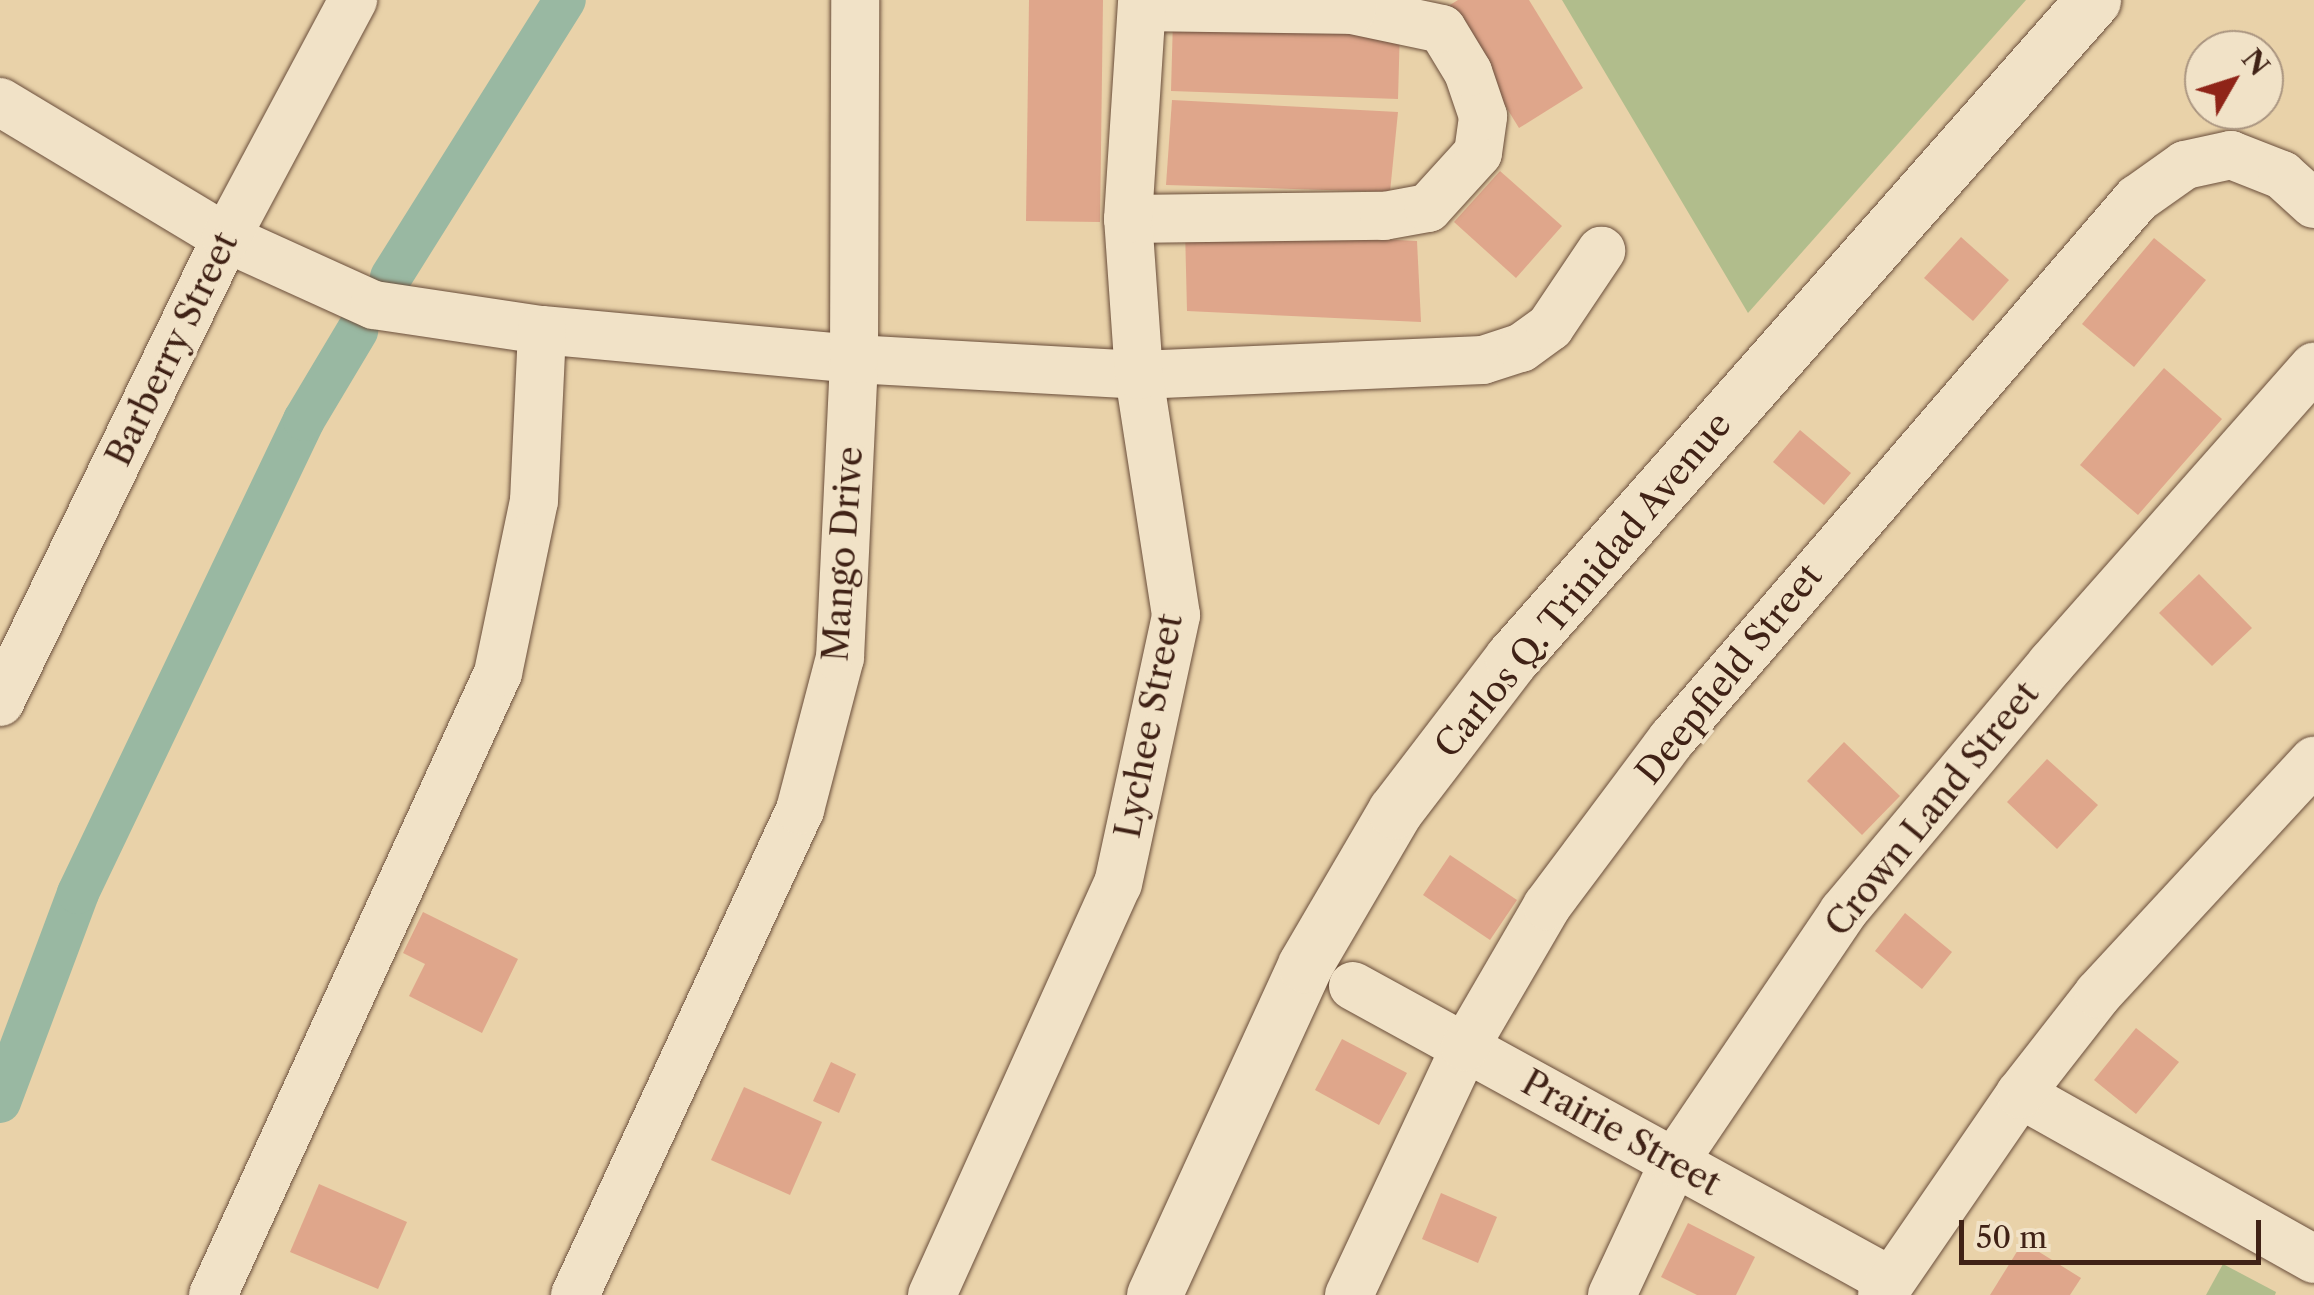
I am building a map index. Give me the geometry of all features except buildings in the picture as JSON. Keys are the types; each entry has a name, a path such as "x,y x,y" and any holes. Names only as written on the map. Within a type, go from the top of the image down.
{"main road":[{"name":"Carlos Q. Trinidad Avenue","path":"1154,1295 1305,965 1396,811 1512,658 2093,0"}],"street":[{"name":"Barberry Street","path":"0,702 226,238 354,0"},
{"name":"Mango Drive","path":"575,1295 800,810 840,658 854,360 856,0"},
{"path":"1128,219 1384,216 1428,208 1478,153 1482,116 1468,72 1442,30 1352,10 1142,4"},
{"name":"Lychee Street","path":"932,1295 1118,884 1176,614 1139,375 1128,219 1142,4"},
{"path":"0,102 226,238 374,305 542,330 854,360 1139,375 1483,360 1521,348 1550,327 1601,250"},
{"name":"Deepfield Street","path":"1350,1295 1465,1047 1546,906 1672,740 1866,508 2137,200 2185,165 2232,155 2282,175 2314,204"},
{"path":"213,1295 498,674 534,501 542,330"},
{"name":"Crown Land Street","path":"1612,1295 1674,1162 1843,912 2050,664 2314,367"},
{"path":"1886,1287 2020,1094 2098,994 2314,760"},
{"name":"Prairie Street","path":"1353,986 1674,1162 1886,1287"},
{"path":"2020,1094 2314,1259"}],"green space":[{"path":"1562,0 2026,0 1748,313"},
{"path":"2223,1264 2276,1292 2275,1295 2206,1295"}],"waterway":[{"path":"391,277 565,0"},
{"path":"0,1102 78,893 304,420 357,331"}]}
